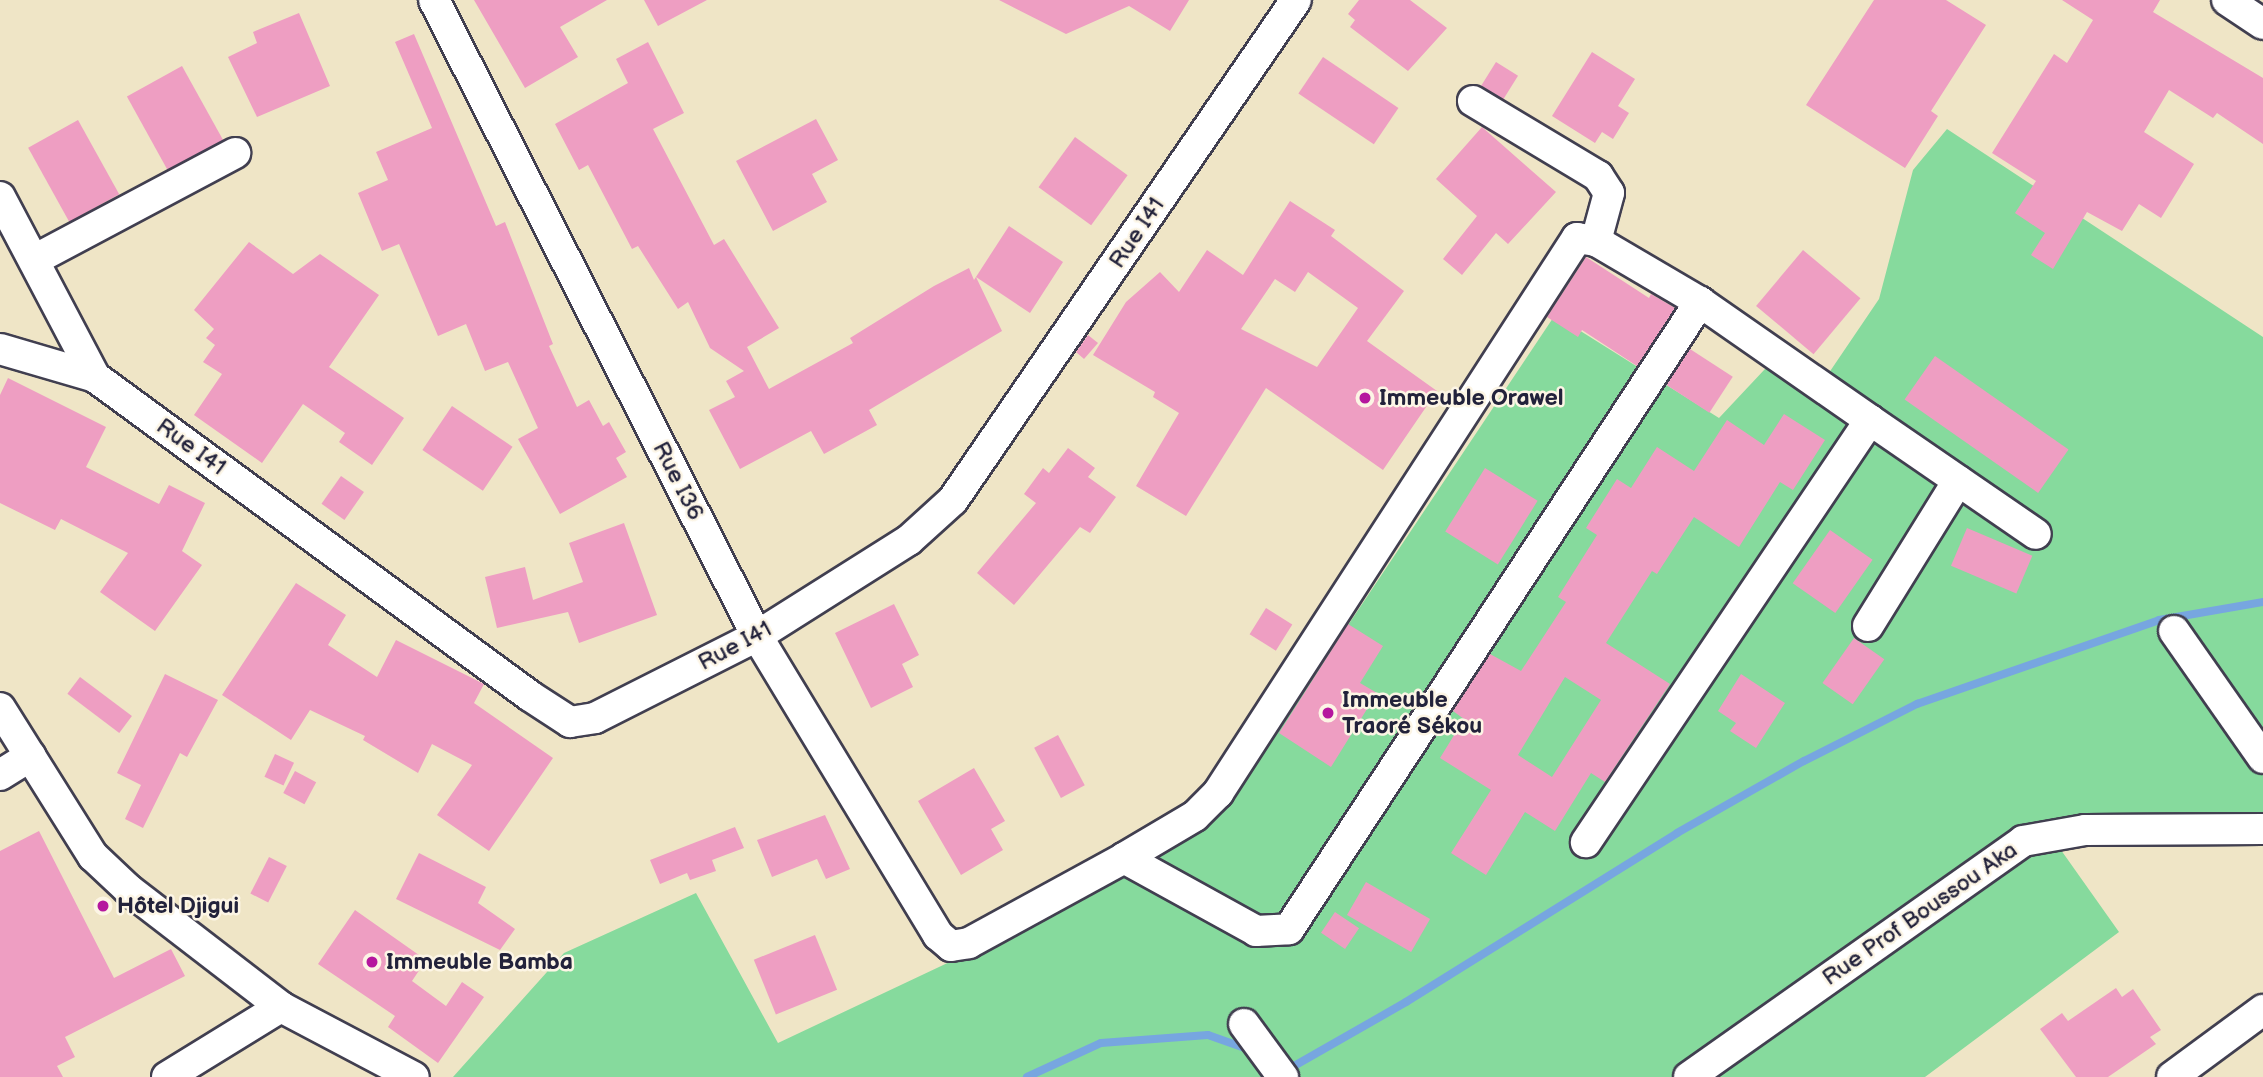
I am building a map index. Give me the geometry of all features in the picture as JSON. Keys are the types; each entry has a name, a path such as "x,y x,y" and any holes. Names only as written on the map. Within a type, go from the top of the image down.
{"street":[{"name":"Rue I36","path":"434,0 757,636 938,935 951,946 969,943 1124,858"},
{"name":"Rue I41","path":"1,347 95,377 570,722 595,718 757,636 909,540 953,500 1296,0"},
{"path":"2227,0 2263,24"},
{"path":"1473,101 1598,176 1609,193 1596,241"},
{"path":"34,260 235,153"},
{"path":"0,197 95,377"},
{"path":"1124,858 1195,816 1218,793 1565,251 1577,238 1596,241 1700,302 2036,534"},
{"path":"1124,858 1256,930 1289,929 1700,302"},
{"path":"1586,842 1870,420"},
{"path":"1868,626 1958,481"},
{"path":"2174,631 2263,758"},
{"path":"0,708 93,856 128,889 281,1007 414,1077"},
{"path":"0,775 30,756"},
{"name":"Rue Prof Boussou Aka","path":"1689,1077 2023,841 2085,830 2263,828"},
{"path":"167,1077 281,1007"},
{"path":"2172,1077 2263,1010"},
{"path":"1244,1024 1283,1077"}],"green space":[{"path":"1947,129 2263,337 2263,838 2056,843 2119,932 1925,1077 453,1077 564,953 696,893 778,1043 975,950 1226,808 1555,315 1719,418 1781,352 1818,389 1879,299 1913,170"}],"building":[{"path":"474,0 607,0 560,27 578,57 525,88"},
{"path":"644,0 707,0 658,26"},
{"path":"999,0 1189,0 1170,31 1129,6 1066,34"},
{"path":"1359,0 1410,0 1447,28 1408,71 1350,27 1355,20 1348,14"},
{"path":"1874,0 1946,0 1986,25 1931,111 1938,116 1905,168 1806,105"},
{"path":"2062,0 2160,0 2153,12 2263,78 2263,144 2217,113 2213,118 2169,90 2144,132 2194,164 2161,218 2139,204 2122,231 2087,212 2053,269 2031,255 2045,233 2015,213 2036,181 1992,153 2054,54 2067,63 2093,20"},
{"path":"299,13 330,86 257,117 228,57 257,43 253,32"},
{"path":"414,34 496,226 505,222 553,344 549,346 577,407 589,400 603,426 609,422 626,452 616,458 627,477 560,514 518,439 538,428 508,362 485,371 466,324 438,336 399,244 382,251 358,193 388,180 376,152 432,128 395,42"},
{"path":"648,42 684,113 653,129 714,245 724,239 779,328 747,347 769,389 853,343 850,338 934,286 969,268 974,280 1009,226 1063,262 1030,313 976,277 1002,331 869,410 877,425 824,454 811,431 740,469 709,410 735,397 726,381 744,371 710,348 688,302 678,309 638,246 632,249 588,165 579,170 555,124 628,83 616,59"},
{"path":"1592,52 1635,79 1618,106 1629,113 1613,139 1602,132 1595,143 1552,116"},
{"path":"1323,57 1398,108 1374,144 1298,93"},
{"path":"1496,62 1518,76 1503,100 1481,86"},
{"path":"182,66 223,140 168,171 127,97"},
{"path":"816,119 838,160 812,174 827,202 773,231 736,161"},
{"path":"78,120 119,194 69,222 28,148"},
{"path":"1482,127 1556,192 1508,244 1496,233 1462,275 1443,259 1477,216 1436,179"},
{"path":"1075,137 1128,175 1091,225 1039,187"},
{"path":"1290,201 1335,230 1331,236 1404,291 1367,341 1437,391 1383,470 1266,388 1186,516 1136,486 1179,413 1153,397 1155,392 1093,355 1126,302 1160,272 1179,292 1207,250 1243,275","holes":["1308,272 1358,308 1317,367 1241,329 1275,279 1295,292"]},
{"path":"249,242 293,274 320,254 379,295 329,367 404,418 372,465 339,442 345,433 303,404 262,463 194,415 222,374 203,362 215,345 206,338 214,329 194,310"},
{"path":"1803,250 1860,298 1814,354 1756,306"},
{"path":"1586,257 1649,298 1651,294 1675,308 1637,366 1582,330 1578,337 1547,317"},
{"path":"1088,335 1098,343 1084,359 1076,352"},
{"path":"1690,349 1733,377 1709,413 1667,385"},
{"path":"1935,356 2069,449 2038,493 1905,399"},
{"path":"8,378 106,427 86,467 159,504 169,485 205,503 182,551 202,565 155,631 100,592 128,553 61,519 55,530 0,503 0,395"},
{"path":"452,406 513,447 483,491 422,450"},
{"path":"1784,414 1825,440 1793,490 1780,482 1739,547 1694,517 1657,574 1652,571 1606,643 1670,684 1605,782 1591,773 1555,831 1525,812 1486,875 1451,853 1491,790 1440,758 1464,719 1453,711 1490,654 1521,671 1566,602 1558,597 1597,535 1586,528 1617,479 1631,488 1657,447 1694,471 1727,420 1764,445","holes":["1565,677 1601,700 1552,777 1518,755"]},
{"path":"1068,448 1095,468 1088,477 1116,497 1090,533 1080,527 1014,605 977,573 1036,503 1024,494 1043,468 1049,473"},
{"path":"1485,468 1538,501 1498,564 1445,532"},
{"path":"341,476 364,492 344,520 321,504"},
{"path":"624,523 657,615 579,643 568,612 497,628 485,577 525,567 533,600 583,582 569,543"},
{"path":"1967,528 2032,556 2016,593 1951,566"},
{"path":"1830,530 1873,560 1835,613 1793,583"},
{"path":"296,583 346,615 328,645 377,677 396,640 484,684 474,703 553,758 489,851 437,815 472,765 432,744 418,773 363,740 365,736 310,710 291,740 222,695"},
{"path":"894,604 919,655 902,664 913,687 871,708 835,633"},
{"path":"1266,608 1292,624 1276,651 1250,634"},
{"name":"Immeuble Traoré Sékou","path":"1348,624 1383,646 1360,683 1377,693 1331,767 1279,733"},
{"path":"1854,638 1884,659 1853,704 1822,683"},
{"path":"165,674 218,700 187,757 180,753 143,828 125,819 141,785 117,773"},
{"path":"1741,674 1785,703 1756,748 1730,731 1736,723 1718,711"},
{"path":"80,677 132,716 119,733 67,694"},
{"path":"1058,735 1085,785 1061,798 1034,748"},
{"path":"275,754 294,763 283,786 264,777"},
{"path":"974,768 1005,821 991,829 1003,850 961,875 918,801"},
{"path":"295,771 316,782 304,804 283,793"},
{"path":"825,815 850,869 826,879 817,859 772,877 757,840"},
{"path":"735,827 744,848 712,860 716,871 690,880 687,873 660,884 650,860"},
{"path":"39,831 114,978 171,949 185,976 65,1037 75,1057 57,1066 63,1077 0,1077 0,851"},
{"path":"419,853 486,887 478,903 515,929 500,950 396,899"},
{"path":"269,857 287,866 268,903 250,894"},
{"path":"1366,882 1430,919 1411,952 1347,915"},
{"path":"355,910 426,960 412,981 446,1006 462,982 484,997 438,1063 388,1027 395,1016 318,964"},
{"path":"1335,912 1359,928 1345,949 1321,933"},
{"path":"815,935 837,990 776,1014 754,960"},
{"path":"2116,988 2122,997 2133,989 2161,1030 2150,1037 2156,1044 2108,1077 2076,1077 2040,1029 2062,1013 2068,1021"}],"waterway":[{"path":"1285,1063 1294,1066 1406,1002 1677,833 1804,761 1917,704 2159,620 2263,602"},
{"path":"1027,1077 1101,1043 1208,1035 1253,1051"}],"place":[{"name":"Immeuble Orawel","path":"1365,398"},
{"name":"Immeuble Traoré Sékou","path":"1328,713"},
{"name":"Hôtel Djigui","path":"103,906"},
{"name":"Immeuble Bamba","path":"372,962"}]}
